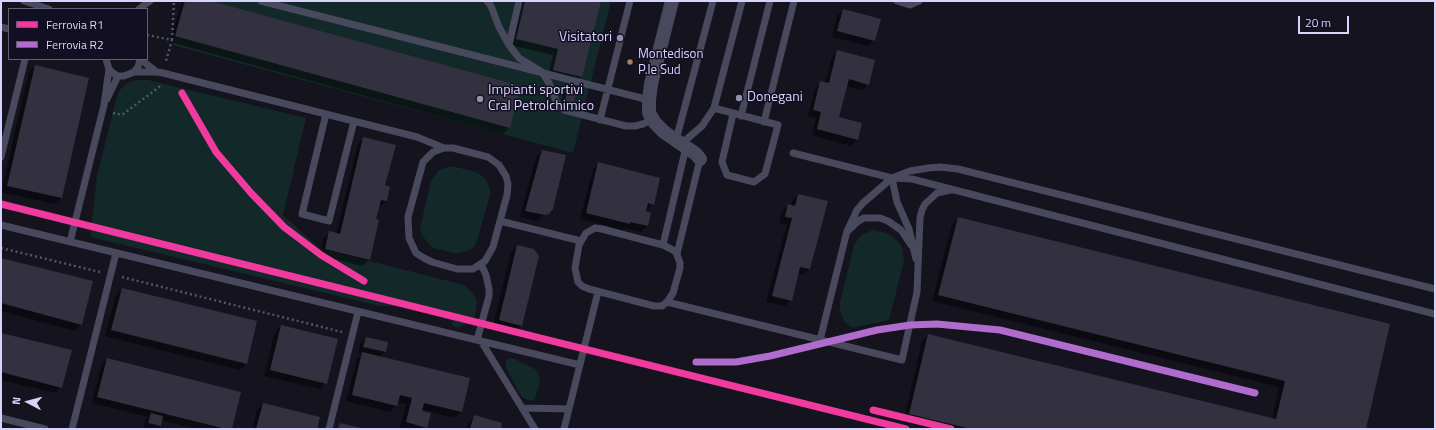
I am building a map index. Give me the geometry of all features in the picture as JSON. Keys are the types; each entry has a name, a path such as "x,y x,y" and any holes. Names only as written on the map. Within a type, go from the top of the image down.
{"street":[{"path":"672,1 651,84 648,100 649,112 664,132 696,154 700,159"}],"lane":[{"path":"24,1 38,7"},
{"path":"140,8 150,1"},
{"path":"262,1 648,100"},
{"path":"487,1 491,6 499,27 509,45 519,58 542,72 560,107 564,110 626,126 643,124 653,119"},
{"path":"509,45 519,1"},
{"path":"600,120 630,1"},
{"path":"663,245 681,144 686,101 713,1"},
{"path":"681,144 702,126 714,108 742,1"},
{"path":"741,116 770,1"},
{"path":"764,122 794,1"},
{"path":"897,1 910,5 919,1"},
{"path":"1,157 25,60"},
{"path":"70,242 104,104 109,69 106,60"},
{"path":"109,69 118,76 130,75 138,67 140,60"},
{"path":"141,60 157,72"},
{"path":"134,72 157,72 417,137 444,148"},
{"path":"104,104 118,76"},
{"path":"714,108 778,125 766,174 754,182 727,175 722,162 733,114"},
{"path":"326,114 302,214 329,221 354,121"},
{"path":"444,148 453,148 482,155 499,166 506,176 508,184 507,195 500,221 493,247 485,261 473,269 457,269 432,262 416,253 409,238 408,217 423,162 433,152 444,148"},
{"path":"793,153 892,178 912,179 1435,314"},
{"path":"677,254 700,159"},
{"path":"820,340 846,235 857,210 892,178 918,169 958,169 1435,289"},
{"path":"892,178 897,202 909,229 915,250 918,271"},
{"path":"667,302 902,360 916,301 920,218 922,210 925,204 938,193 952,190"},
{"path":"846,235 852,226 858,221 864,218 880,218 888,221 901,230 915,250"},
{"path":"500,221 581,241"},
{"path":"1,225 580,365"},
{"path":"595,228 663,245 677,254 680,262 680,268 673,293 667,302 662,306 654,306 598,292 582,286 578,282 575,262 581,241 586,233 595,228"},
{"path":"72,429 116,253"},
{"path":"481,264 486,275 489,296 479,341 535,429"},
{"path":"564,429 598,292"},
{"path":"329,429 358,312"},
{"path":"522,408 569,409"},
{"path":"1,418 46,429"}],"path":[{"path":"172,40 174,1"},
{"path":"1,248 111,274 352,335"}],"green space":[{"name":"Impianti sportivi Cral Petrolchimico","path":"183,1 611,1 573,153 173,45"},
{"path":"136,80 148,80 306,118 283,215 319,248 464,285 473,293 477,301 473,320 458,328 452,326 453,321 401,306 380,306 90,237 97,176 117,96 119,91 126,84"},
{"path":"452,166 476,172 485,178 490,188 490,195 477,241 474,247 459,253 434,248 422,235 420,228 431,181 439,170"},
{"path":"873,230 887,233 898,241 902,247 904,261 889,320 851,327 842,317 840,302 854,245 861,235"},
{"path":"510,358 535,369 538,373 540,382 535,399 531,401 521,396 506,368 507,359"}],"building":[{"path":"185,1 211,1 521,86 510,128 175,36"},
{"path":"525,1 601,1 582,77 553,70 558,49 516,39"},
{"path":"843,9 881,19 875,41 837,31"},
{"path":"837,50 875,60 869,85 849,79 839,117 862,123 858,140 817,129 821,112 813,110 820,81 829,83"},
{"path":"35,65 89,78 62,198 7,186"},
{"path":"568,87 577,89 573,106 564,104"},
{"path":"363,137 396,145 385,185 390,187 387,201 381,200 376,219 379,220 370,260 325,249 329,231 340,234"},
{"path":"542,150 566,155 553,209 549,214 545,215 525,211"},
{"path":"598,162 660,178 654,205 648,203 646,211 651,213 648,226 630,222 630,224 586,213"},
{"path":"798,194 828,201 810,269 800,267 792,301 772,296 792,218 785,217 788,204 795,206"},
{"path":"958,217 1390,324 1366,429 971,429 909,414 928,334 1276,419 1285,381 938,295"},
{"path":"517,245 534,249 539,256 522,326 499,320"},
{"path":"1,258 93,281 82,325 1,303"},
{"path":"122,288 257,321 247,364 111,330"},
{"path":"281,325 338,339 327,384 270,370"},
{"path":"1,333 72,350 62,388 1,372"},
{"path":"366,337 388,342 386,352 363,347"},
{"path":"362,352 470,378 462,412 424,403 422,411 431,413 427,428 406,422 412,398 400,395 397,406 352,395"},
{"path":"107,358 241,392 232,429 226,429 97,397"},
{"path":"263,403 320,417 317,429 256,429"},
{"path":"151,413 163,416 161,426 148,423"},
{"path":"474,415 502,423 501,429 470,429"},
{"path":"340,423 361,428 361,429 338,429"}],"rail line":[{"name":"R1","path":"182,93 216,152 251,193 284,227 321,255 364,281"},
{"name":"R1","path":"1,204 906,429"},
{"name":"R2","path":"696,362 736,362 770,356 877,330 910,325 937,324 1000,330 1255,393"},
{"name":"R1","path":"873,410 951,429"}],"place":[{"name":"Visitatori","path":"620,38"},
{"name":"Montedison P.le Sud","path":"630,62"},
{"name":"Donegani","path":"739,98"},
{"name":"Impianti sportivi Cral Petrolchimico","path":"480,99"}]}
